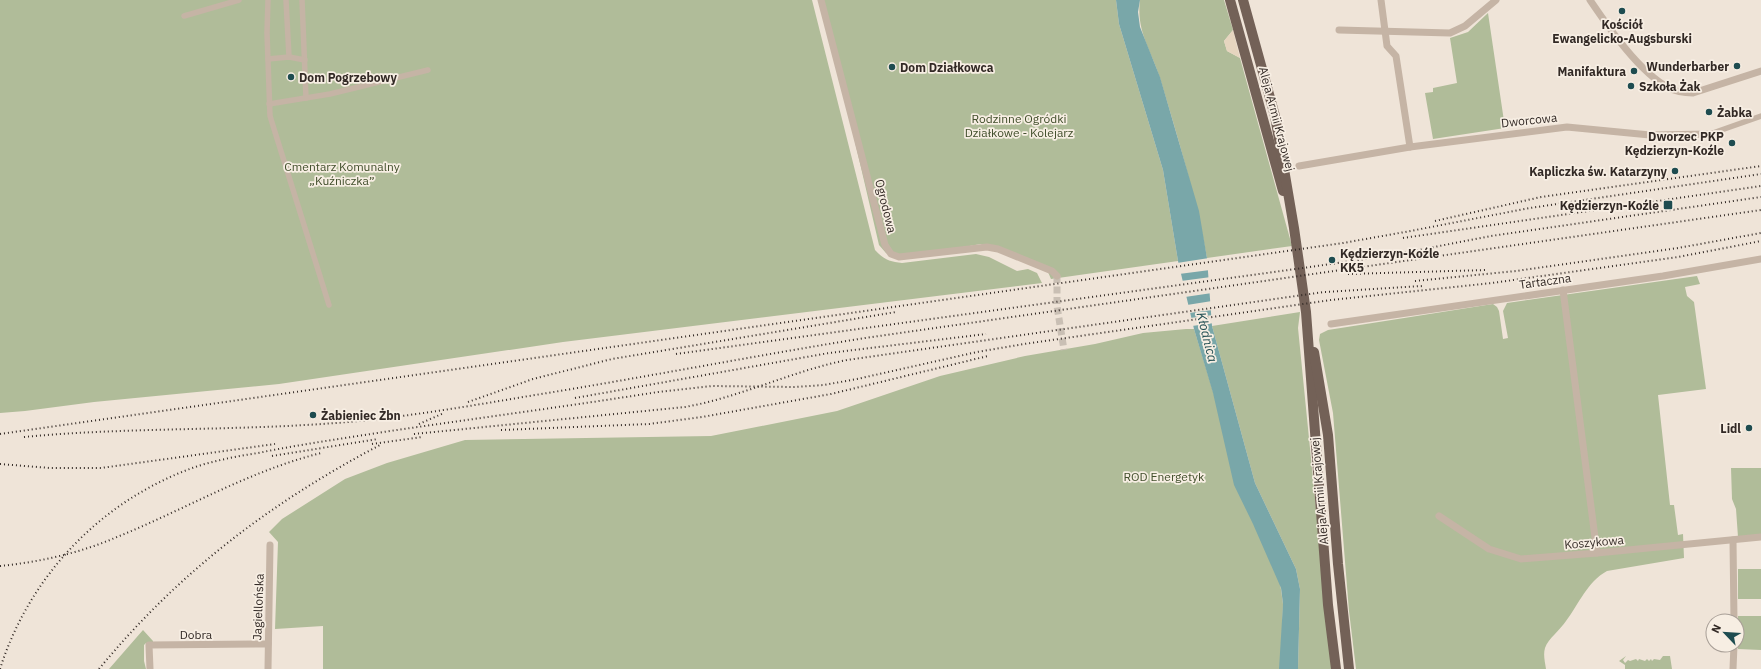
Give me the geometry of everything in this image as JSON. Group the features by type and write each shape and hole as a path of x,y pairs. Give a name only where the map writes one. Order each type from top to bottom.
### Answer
{"main road":[{"name":"Aleja Armii Krajowej","path":"1230,0 1297,245"},
{"name":"Aleja Armii Krajowej","path":"1243,0 1275,116 1297,245 1306,312 1327,428 1338,564 1349,669"},
{"name":"Aleja Armii Krajowej","path":"1306,312 1328,605 1336,669"}],"street":[{"path":"184,16 239,0"},
{"path":"268,0 269,104 271,123 329,305"},
{"path":"286,0 288,57"},
{"path":"302,0 306,98"},
{"name":"Ogrodowa","path":"821,0 885,245 891,254 899,257 987,247 998,249 1055,273"},
{"path":"1381,0 1387,46 1396,56 1410,147"},
{"path":"1339,30 1450,32 1465,26 1496,0"},
{"path":"1590,0 1610,28 1639,63 1661,83 1670,88 1683,93 1693,93 1761,71"},
{"path":"268,60 288,57 305,60"},
{"path":"269,104 330,94 428,70"},
{"name":"Dworcowa","path":"1299,166 1410,147 1567,127 1650,135 1710,134 1761,116"},
{"name":"Tartaczna","path":"1331,324 1664,276 1761,259"},
{"path":"1564,290 1597,554"},
{"name":"Koszykowa","path":"1439,516 1489,549 1520,559 1597,554 1761,537"},
{"path":"1733,540 1734,613"},
{"name":"Jagiellońska","path":"268,669 270,545"},
{"name":"Dobra","path":"150,669 149,645 268,644"},
{"path":"1733,669 1734,653"}],"green space":[{"name":"Cmentarz Komunalny „Kuźniczka”","path":"0,0 812,0 875,250 887,260 902,263 976,254 989,257 1017,271 1028,269 1037,273 1042,283 563,342 279,384 94,402 0,413"},
{"name":"Rodzinne Ogródki Działkowe - Kolejarz","path":"819,0 1116,0 1119,24 1163,170 1178,261 1051,279 1048,272 981,244 929,253 893,257 886,253 879,245 849,116"},
{"path":"1140,0 1224,0 1233,30 1224,41 1227,51 1240,58 1292,246 1207,258 1198,213 1180,145 1160,78 1142,31 1139,11"},
{"path":"1488,13 1505,128 1433,139 1425,93 1433,92 1433,88 1457,83 1450,38 1468,32"},
{"path":"1697,276 1700,284 1685,287 1687,296 1694,302 1706,389 1658,395 1670,505 1674,505 1678,535 1683,534 1684,558 1607,571 1600,576 1589,587 1564,624 1545,648 1544,658 1546,669 1356,669 1349,611 1333,413 1319,340 1320,334 1328,330 1493,304 1499,311 1503,339 1508,338 1503,311 1507,303"},
{"path":"1300,312 1298,328 1332,669 1298,669 1300,589 1296,569 1255,483 1212,326"},
{"name":"ROD Energetyk","path":"1194,329 1225,431 1279,575 1283,604 1281,669 323,669 323,626 275,629 278,542 269,532 282,519 345,479 387,463 465,440 711,436 837,411 940,376 1025,356 1095,344 1143,333"},
{"path":"1731,468 1761,468 1761,534 1738,537 1736,509 1732,499"},
{"path":"1738,569 1761,569 1761,599 1738,599"},
{"path":"1745,616 1761,616 1761,650 1745,649"},
{"path":"143,630 153,641 153,643 146,643 144,645 144,661 146,669 109,669"},
{"path":"1626,656 1623,660 1625,663 1628,660 1630,661 1636,659 1638,661 1639,659 1645,661 1647,659 1649,661 1651,659 1652,661 1654,659 1660,660 1663,656 1670,656 1672,669 1625,669 1625,665 1619,661"}],"shaded area":[{"path":"1233,30 1240,58 1227,51 1224,41"}],"water":[{"name":"Kłodnica","path":"1116,0 1140,0 1138,12 1140,27 1160,77 1199,211 1207,258 1212,326 1255,483 1296,569 1300,589 1298,669 1279,669 1283,604 1281,588 1234,485 1213,393 1194,329 1178,261 1163,170 1119,24"}],"pier":[{"path":"1209,258 1210,270 1179,274 1177,263"},
{"path":"1211,277 1212,293 1185,297 1181,281"},
{"path":"1212,301 1213,310 1189,313 1187,305"},
{"path":"1213,315 1214,323 1192,326 1190,318"}],"tunnel":[{"path":"1057,276 1057,306 1064,350"}],"railway":[{"path":"1435,221 1541,197 1761,166"},
{"path":"0,434 1343,243 1530,208 1761,174"},
{"path":"1403,238 1761,186"},
{"path":"676,354 1393,255 1491,236 1761,197"},
{"path":"24,437 110,431 326,424 389,418 571,389 865,338 1761,210"},
{"path":"1415,281 1516,271 1678,248 1761,233"},
{"path":"0,669 13,634 30,602 51,571 75,544 102,519 132,498 164,480 198,466 213,462 243,455 324,441 658,392 712,386 794,387 824,385 977,352 1024,344 1331,300 1492,283 1678,257 1761,241"},
{"path":"1348,274 1486,270"},
{"path":"414,434 685,407 706,403 806,371 847,360 1324,292 1423,286"},
{"path":"468,402 533,379 612,359 896,312"},
{"path":"575,398 829,353 986,334"},
{"path":"501,430 649,424 702,417 831,394 988,356"},
{"path":"419,424 444,413"},
{"path":"372,444 422,437"},
{"path":"272,456 378,439"},
{"path":"0,464 50,468 101,468 275,444"},
{"path":"99,669 161,601 228,542 301,491 380,445"},
{"path":"0,566 45,559 89,548 143,526 243,480 268,470 321,453"}],"place":[{"name":"Kościół Ewangelicko-Augsburski","path":"1622,11"},
{"name":"Wunderbarber","path":"1737,66"},
{"name":"Dom Działkowca","path":"892,67"},
{"name":"Manifaktura","path":"1634,71"},
{"name":"Dom Pogrzebowy","path":"291,77"},
{"name":"Szkoła Żak","path":"1631,86"},
{"name":"Żabka","path":"1709,112"},
{"name":"Dworzec PKP Kędzierzyn-Koźle","path":"1732,143"},
{"name":"Kapliczka św. Katarzyny","path":"1675,171"},
{"name":"Kędzierzyn-Koźle","path":"1668,205"},
{"name":"Kędzierzyn-Koźle KK5","path":"1332,260"},
{"name":"Żabieniec Żbn","path":"313,415"},
{"name":"Lidl","path":"1749,428"}]}
